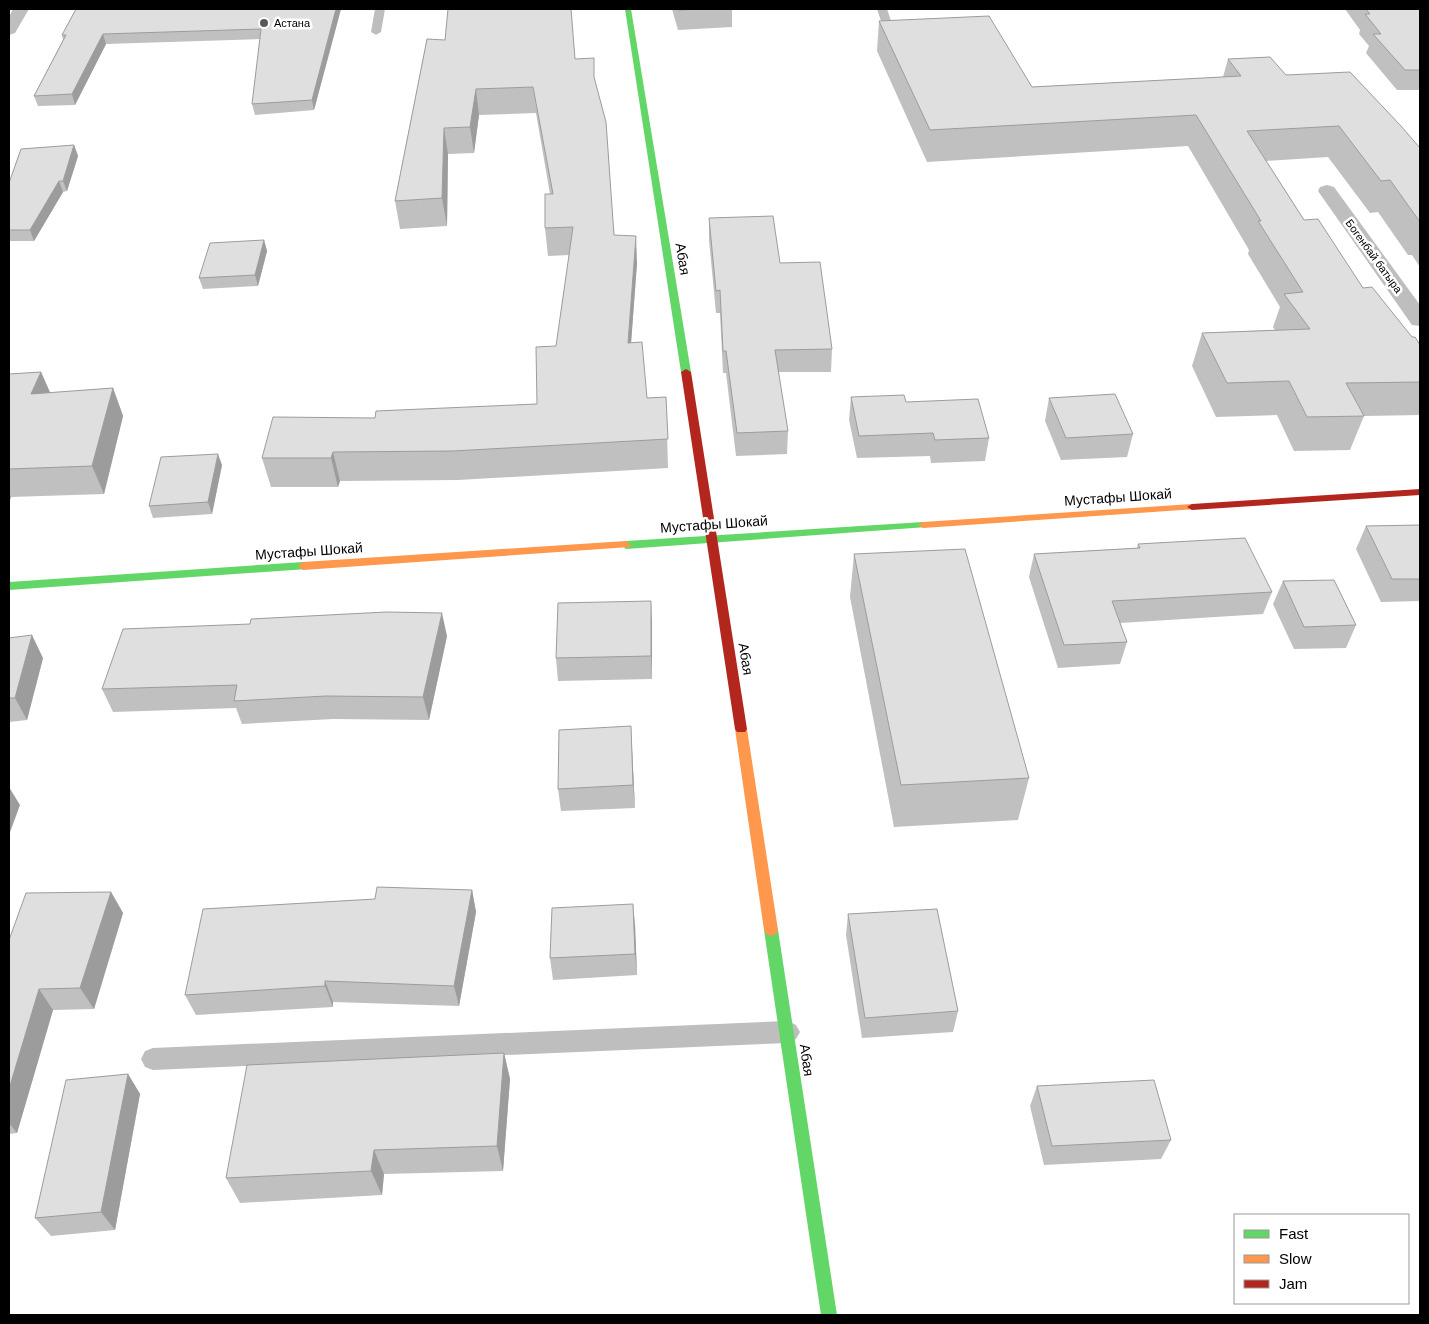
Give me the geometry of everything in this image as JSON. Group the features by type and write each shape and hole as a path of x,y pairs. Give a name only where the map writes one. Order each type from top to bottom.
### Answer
{"street":[{"path":"9,30 21,9"},
{"name":"Абая","path":"628,9 788,1032 829,1315"},
{"name":"Богенбай батыра","path":"1327,191 1420,320"},
{"name":"Мустафы Шокай","path":"9,586 1420,492"}],"lane":[{"path":"376,32 380,9"},
{"path":"882,9 890,33"},
{"path":"153,1060 788,1032"}],"building":[{"path":"76,9 336,9 312,100 252,104 261,29 103,34 72,94 34,96 66,35 62,35"},
{"path":"448,9 571,9 575,59 594,58 594,77 606,122 614,235 636,236 628,343 642,342 647,398 666,397 668,439 453,451 333,452 331,458 262,458 273,417 375,418 376,411 537,404 536,347 556,346 573,227 545,228 545,194 553,194 533,87 476,89 470,127 444,128 442,198 395,201 427,39 445,40"},
{"path":"1366,9 1420,9 1420,70 1405,70 1373,34 1381,34 1365,14 1370,14"},
{"path":"989,16 1032,87 1241,76 1228,59 1270,57 1286,75 1350,72 1420,148 1420,222 1390,180 1381,181 1339,126 1247,131 1304,220 1318,219 1363,288 1372,287 1412,337 1415,337 1420,345 1420,382 1346,383 1364,416 1307,417 1289,381 1227,383 1202,333 1310,329 1284,294 1303,292 1258,221 1261,221 1196,115 930,130 879,21"},
{"path":"74,145 63,181 59,181 30,230 9,230 9,183 21,149"},
{"path":"773,216 780,263 820,262 832,349 775,350 788,431 737,433 726,351 723,351 720,290 716,291 709,218"},
{"path":"264,240 255,275 199,278 210,243"},
{"path":"41,372 31,394 113,388 92,466 9,469 9,374"},
{"path":"1115,394 1133,434 1066,438 1049,398"},
{"path":"904,395 906,402 978,399 989,438 935,440 933,433 859,436 851,397"},
{"path":"218,454 208,502 149,506 161,457"},
{"path":"1420,525 1420,579 1392,579 1366,526"},
{"path":"1245,538 1272,592 1112,601 1127,642 1064,645 1034,554 1140,548 1138,544"},
{"path":"965,549 1029,778 901,785 854,554"},
{"path":"1334,580 1356,625 1304,627 1283,581"},
{"path":"651,601 651,656 556,658 558,603"},
{"path":"386,612 442,613 423,697 326,696 234,701 237,685 102,689 123,629 250,624 251,619"},
{"path":"32,635 15,698 9,698 9,638"},
{"path":"631,726 633,785 558,789 559,730"},
{"path":"377,887 472,890 454,986 325,981 325,986 185,995 203,909 375,899"},
{"path":"111,892 80,988 39,989 9,1089 9,940 26,893"},
{"path":"633,904 635,954 550,958 552,908"},
{"path":"937,909 958,1011 865,1018 848,914"},
{"path":"504,1053 497,1146 374,1150 371,1171 226,1178 247,1065"},
{"path":"128,1074 101,1212 35,1218 66,1080"},
{"path":"1154,1080 1171,1140 1052,1146 1037,1086"}],"traffic: fast":[{"path":"628,9 686,372"},
{"path":"626,545 923,525"},
{"path":"9,586 303,566"},
{"path":"771,930 829,1315"}],"traffic: slow":[{"path":"923,525 1192,507"},
{"path":"303,566 626,545"},
{"path":"741,729 771,930"}],"traffic: jam":[{"path":"686,372 741,729"},
{"path":"1192,507 1420,492"}],"place":[{"name":"Астана","path":"264,23"}]}
